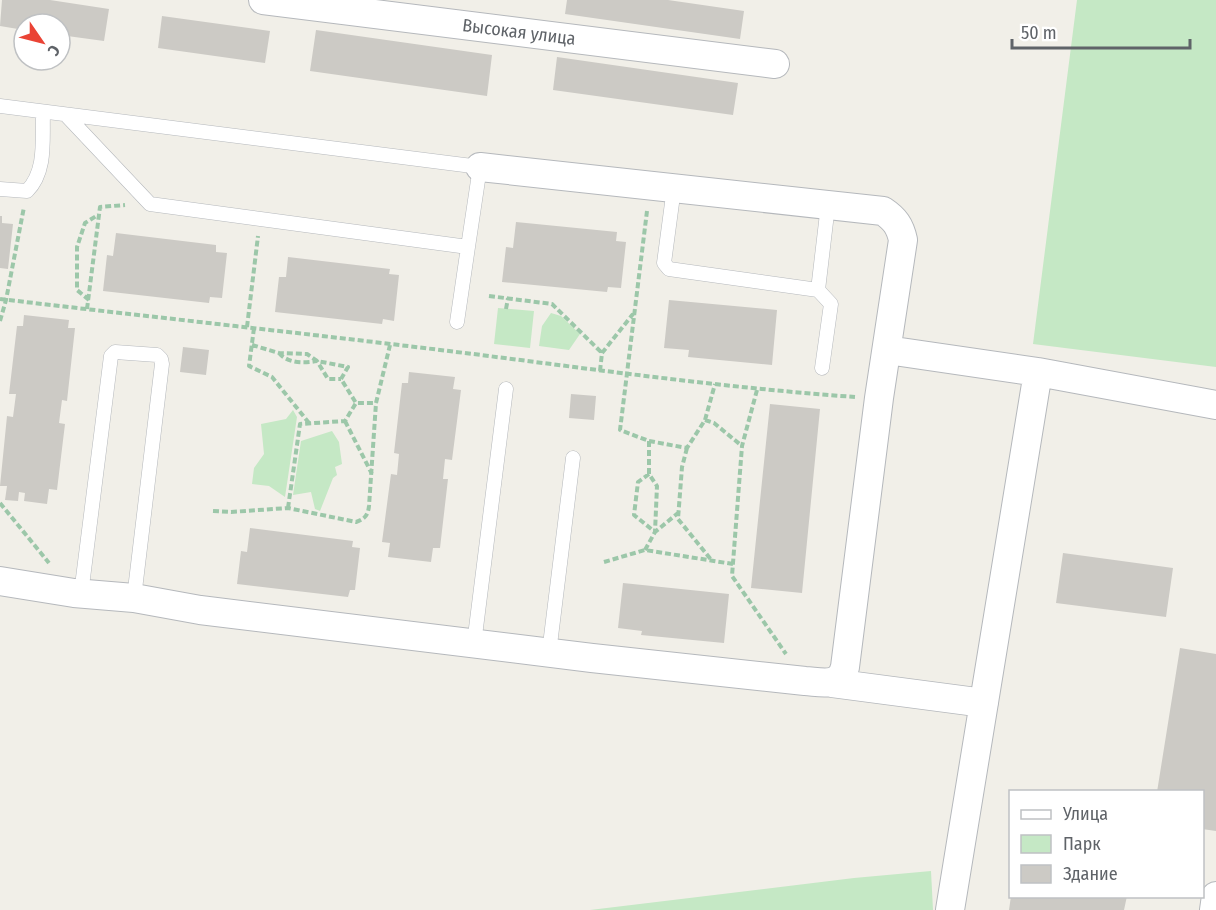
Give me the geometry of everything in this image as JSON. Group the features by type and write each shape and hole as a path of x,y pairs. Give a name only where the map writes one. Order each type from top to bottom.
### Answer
{"street":[{"name":"Высокая улица","path":"263,0 776,64"},
{"path":"480,167 883,211 893,217 901,229 903,240 879,398 845,667 839,680 819,682"},
{"path":"887,350 1038,372 1216,405"},
{"path":"950,910 1038,372"},
{"path":"0,581 78,593 134,598 200,610 474,644 819,682 984,703"},
{"path":"1214,910 1216,896"}],"lane":[{"path":"0,106 480,167 457,322"},
{"path":"0,189 27,191 34,183 40,172 43,112"},
{"path":"66,115 150,204 468,247"},
{"path":"662,187 664,263 669,269 818,290 831,304 822,368"},
{"path":"818,290 828,205"},
{"path":"78,593 111,356 115,352 157,355 162,364 134,598"},
{"path":"474,644 506,389"},
{"path":"549,653 573,458"}],"path":[{"path":"662,187 635,312 620,430 649,441 687,448"},
{"path":"0,321 27,191"},
{"path":"87,309 100,207 150,204"},
{"path":"89,300 77,290 77,247 85,223 99,214"},
{"path":"247,327 260,219"},
{"path":"489,296 552,304 602,354"},
{"path":"506,309 508,298"},
{"path":"0,299 758,390 879,398"},
{"path":"600,371 602,354 635,312"},
{"path":"254,328 249,366 272,377 310,423"},
{"path":"252,345 279,353 307,354 317,361 328,379 341,379"},
{"path":"213,511 288,508 356,522 362,520 368,514 376,403 390,345"},
{"path":"279,353 283,358 304,364 317,361 348,367 341,379"},
{"path":"341,379 356,403"},
{"path":"713,562 678,519 678,512 682,467 687,448 705,420 715,384"},
{"path":"758,390 741,446 732,576 819,682"},
{"path":"356,403 376,403"},
{"path":"345,421 356,403"},
{"path":"705,420 714,423 741,446"},
{"path":"288,508 300,424 345,421"},
{"path":"345,421 372,474"},
{"path":"649,441 649,474 657,486 655,532"},
{"path":"649,474 638,482 634,515 655,532"},
{"path":"0,503 78,593"},
{"path":"645,550 655,532 678,512"},
{"path":"604,562 645,550 733,564"}],"green space":[{"path":"1077,0 1216,0 1216,367 1033,344"},
{"path":"498,308 534,311 530,348 494,344"},
{"path":"551,313 561,316 580,334 569,350 539,346 542,326"},
{"path":"293,410 297,417 285,497 269,486 252,484 254,468 264,454 261,424 286,419"},
{"path":"332,431 339,442 342,464 335,467 337,475 333,478 320,511 315,509 311,492 293,495 301,441"},
{"path":"931,871 933,910 590,910 854,878"}],"building":[{"path":"2,0 50,0 109,9 104,41 72,37 72,12 12,12 12,28 0,26"},
{"path":"567,0 668,0 744,11 740,39 565,14"},
{"path":"162,16 270,31 265,63 158,48"},
{"path":"316,30 492,55 487,96 310,71"},
{"path":"557,57 738,83 733,115 553,90"},
{"path":"0,216 2,216 2,223 13,224 8,269 0,268"},
{"path":"516,222 617,232 616,241 626,242 621,288 608,287 607,292 502,282 506,247 513,248"},
{"path":"116,233 216,245 216,252 227,253 222,298 210,297 209,303 103,291 107,255 113,256"},
{"path":"288,257 390,269 389,274 399,275 394,321 383,319 382,324 275,312 279,277 286,277"},
{"path":"669,300 777,310 772,365 688,357 689,350 664,348"},
{"path":"24,315 69,320 68,328 75,328 67,401 62,400 59,423 65,424 57,490 49,489 47,504 24,501 25,493 19,492 18,501 5,500 7,486 0,486 7,416 13,417 16,394 9,394 17,326 23,326"},
{"path":"183,347 209,350 206,375 180,372"},
{"path":"409,372 455,377 453,389 461,390 452,460 445,459 443,479 448,479 440,548 433,548 431,562 388,557 390,543 382,542 391,474 397,475 399,454 394,453 402,383 408,383"},
{"path":"571,394 596,396 594,420 569,418"},
{"path":"770,404 820,409 802,593 751,588"},
{"path":"250,528 353,541 352,547 360,548 355,590 350,590 348,597 237,584 241,551 247,552"},
{"path":"1063,553 1173,568 1166,617 1056,603"},
{"path":"623,583 729,594 724,643 641,635 642,631 618,628"},
{"path":"1180,648 1216,654 1216,831 1204,829 1204,790 1157,790"},
{"path":"1011,898 1127,898 1124,910 1009,910"}]}
